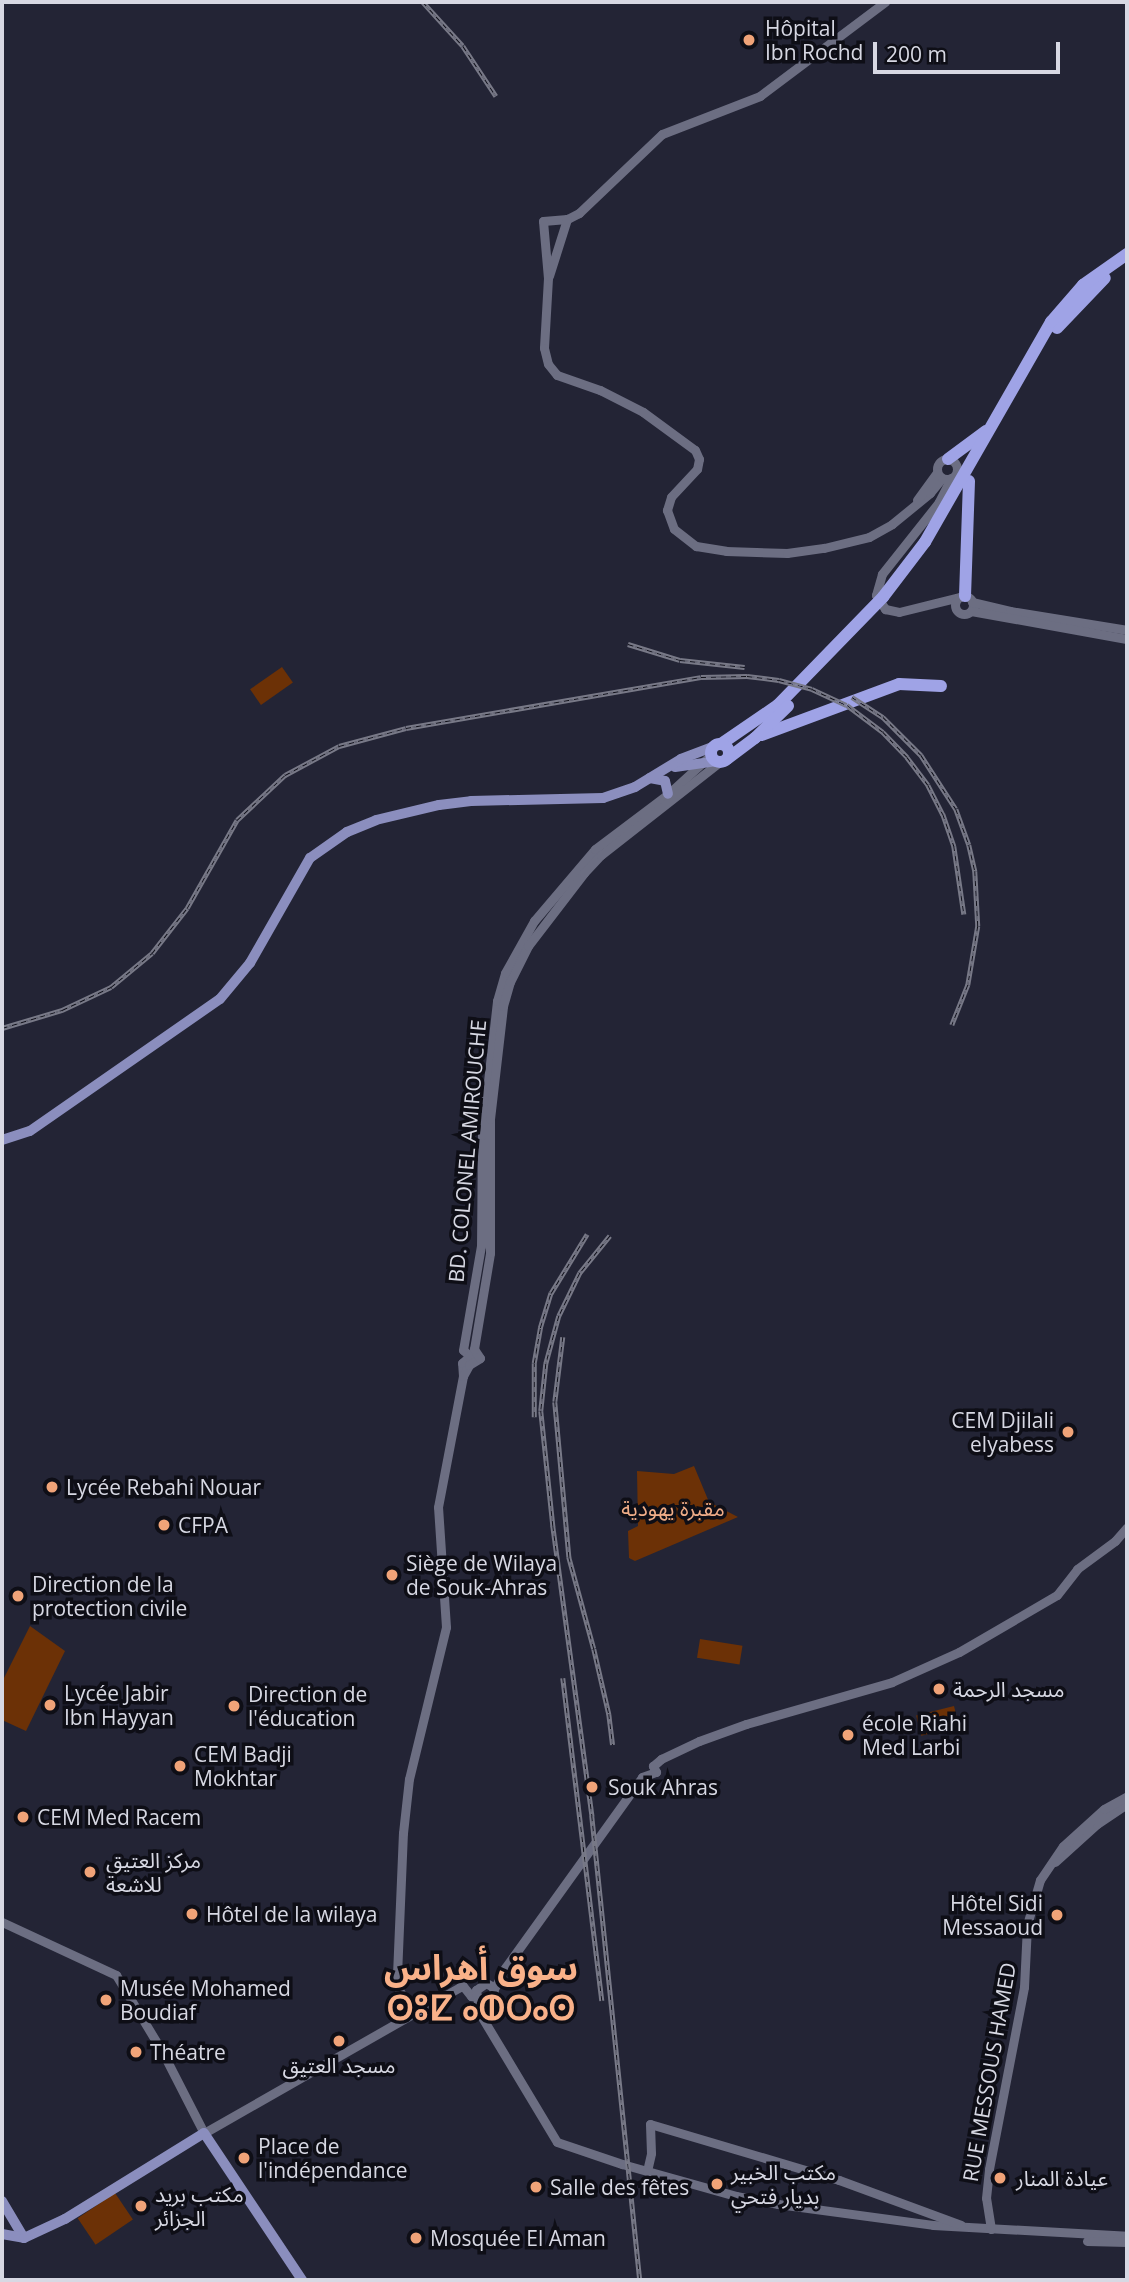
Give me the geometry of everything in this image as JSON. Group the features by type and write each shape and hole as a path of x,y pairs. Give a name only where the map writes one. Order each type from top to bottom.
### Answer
{"highway":[{"path":"928,543 947,479 990,429 1051,322 1083,285 1127,254"},
{"path":"755,738 868,614 928,543 969,481 1058,327 1093,288 1127,261"},
{"path":"948,459 990,429"},
{"path":"967,602 969,481"},
{"path":"716,755 861,697 907,683 941,686"},
{"path":"716,755 781,707"}],"main road":[{"path":"2,1140 30,1131 220,999 250,963 310,858 339,836 376,820 439,805 471,801 594,799 624,791 666,768 716,755"},
{"path":"666,768 716,755"},
{"path":"650,778 665,781 668,794"},
{"path":"2,2234 24,2238 65,2219 204,2133 302,2280"},
{"path":"2,2202 24,2238"}],"street":[{"path":"885,2 760,96 662,134 579,214 567,219 543,221 548,278 544,348 553,372 600,390 643,412 677,435 698,455 697,468 667,505 670,523 687,542 717,551 768,553 811,551 878,534 947,479 957,468 948,459 939,463 947,479 936,506 882,574 876,591 881,605 892,611 967,602 1127,630"},
{"path":"548,278 567,219"},
{"path":"916,504 930,503 936,506"},
{"path":"930,606 956,609 964,614 967,602"},
{"path":"956,609 967,602 1127,639"},
{"name":"BD. COLONEL AMIROUCHE","path":"463,1376 462,1363 470,1356 463,1350 481,1246 482,1135 497,1000 505,973 520,942 595,849 716,755"},
{"name":"BD. COLONEL AMIROUCHE","path":"463,1376 469,1365 480,1358 474,1349 491,1244 490,1119 503,1006 512,975 544,925 601,855 716,755"},
{"path":"411,2014 399,1989 403,1833 410,1779 446,1627 438,1507 463,1376"},
{"path":"482,2017 490,2000 490,1986 642,1777 656,1772 653,1766 661,1759 699,1741 881,1686 976,1644 1057,1595 1077,1569 1115,1541 1127,1527"},
{"path":"1052,1865 1059,1851 1082,1828 1104,1809 1127,1796"},
{"path":"1052,1865 1097,1824 1127,1804"},
{"name":"RUE MESSOUS HAMED","path":"997,2230 986,2204 987,2183 1024,1987 1027,1925 1040,1880 1052,1865"},
{"path":"2,1922 116,1975 163,2053 204,2133 463,1986 471,1996 490,2000"},
{"path":"490,1986 477,1988 482,2017 557,2142 746,2199 1067,2239 1127,2242"},
{"path":"647,2171 650,2124 839,2180 965,2227"},
{"path":"997,2230 1127,2236"}],"green space":[{"path":"282,667 293,683 261,705 250,689"},
{"name":"مقبرة يهودية","path":"694,1466 709,1502 738,1517 635,1561 629,1558 628,1531 638,1526 637,1471 674,1474"},
{"path":"30,1626 65,1651 26,1731 2,1720 2,1682"},
{"path":"700,1639 742,1646 739,1664 697,1658"},
{"path":"954,1706 959,1726 921,1736 916,1715"},
{"path":"115,2193 133,2220 96,2245 78,2218"}],"railway":[{"path":"423,2 463,46 496,96"},
{"path":"628,644 680,660 745,667"},
{"path":"2,1028 62,1010 111,987 152,953 187,908 237,820 285,775 339,746 406,728 701,677 747,676 779,680 812,689 847,705 883,732 907,757 928,785 943,814 954,846 964,914"},
{"path":"852,697 883,717 921,755 956,809 969,845 975,871 978,926 968,985 952,1025"},
{"path":"534,1417 534,1363 540,1328 551,1293 587,1234"},
{"path":"610,1236 580,1273 559,1316 546,1364 541,1411 553,1526 592,1816 640,2280"},
{"path":"563,1337 555,1402 569,1557 594,1649 613,1745"},
{"path":"563,1678 602,2001"}],"place":[{"name":"Hôpital Ibn Rochd","path":"749,40"},
{"name":"CEM Djilali elyabess","path":"1068,1432"},
{"name":"Lycée Rebahi Nouar","path":"52,1487"},
{"name":"CFPA","path":"164,1525"},
{"name":"Siège de Wilaya de Souk-Ahras","path":"392,1575"},
{"name":"Direction de la protection civile","path":"18,1596"},
{"name":"مسجد الرحمة","path":"939,1689"},
{"name":"Lycée Jabir Ibn Hayyan","path":"50,1705"},
{"name":"Direction de l'éducation","path":"234,1706"},
{"name":"école Riahi Med Larbi","path":"848,1735"},
{"name":"CEM Badji Mokhtar","path":"180,1766"},
{"name":"Souk Ahras","path":"592,1787"},
{"name":"CEM Med Racem","path":"23,1817"},
{"name":"مركز العتيق للاشعة","path":"90,1872"},
{"name":"Hôtel de la wilaya","path":"192,1914"},
{"name":"Hôtel Sidi Messaoud","path":"1057,1915"},
{"name":"Musée Mohamed Boudiaf","path":"106,2000"},
{"name":"مسجد العتيق","path":"339,2041"},
{"name":"Théatre","path":"136,2052"},
{"name":"Place de l'indépendance","path":"244,2158"},
{"name":"عيادة المنار","path":"1000,2178"},
{"name":"مكتب الخبير بديار فتحي","path":"717,2184"},
{"name":"Salle des fêtes","path":"536,2187"},
{"name":"مكتب بريد الجزائر","path":"141,2206"},
{"name":"Mosquée El Aman","path":"416,2238"}],"district":[{"name":"سوق أهراس ⵙⵓⵇ ⴰⵀⵔⴰⵙ","path":"481,1987"}]}
